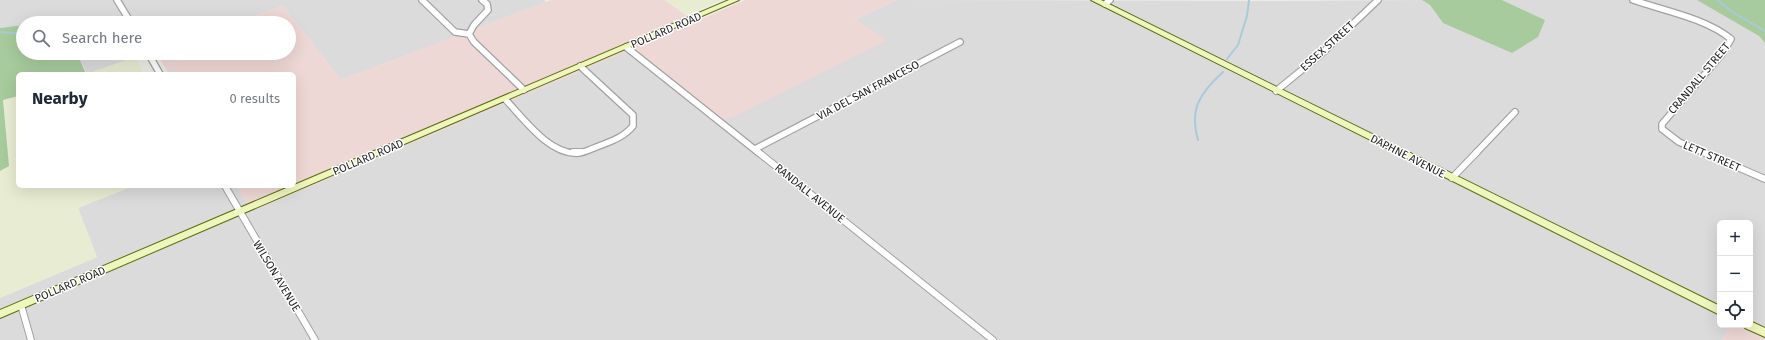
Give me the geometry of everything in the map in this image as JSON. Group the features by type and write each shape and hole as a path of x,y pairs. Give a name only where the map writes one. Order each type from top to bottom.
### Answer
{"street":[{"path":"117,0 127,16"},
{"path":"422,0 455,32 469,34 474,42 524,90"},
{"path":"469,34 474,24 488,10 487,4 482,0"},
{"name":"POLLARD ROAD","path":"0,314 735,0"},
{"name":"DAPHNE AVENUE","path":"1095,0 1107,2 1276,91 1717,310"},
{"name":"ESSEX STREET","path":"1276,91 1319,56 1378,0"},
{"name":"CRANDALL STREET","path":"1633,0 1722,31 1731,39 1722,54 1662,124 1662,129"},
{"name":"VIA DEL SAN FRANCESO","path":"756,150 775,142 777,139 960,42"},
{"name":"RANDALL AVENUE","path":"626,47 993,340"},
{"path":"152,60 159,72"},
{"path":"505,99 551,146 562,152 579,153 626,133 633,126 633,115 580,66"},
{"path":"1452,178 1515,112"},
{"name":"LETT STREET","path":"1662,129 1679,142 1765,179"},
{"name":"WILSON AVENUE","path":"226,188 315,340"},
{"path":"21,305 31,340"},
{"path":"1753,327 1765,333"}],"shaded area":[{"path":"0,0 544,0 546,2 341,80 296,23 296,16 291,16 283,6 254,16 16,16 16,26 0,28"},
{"path":"551,0 665,0 695,22 745,0 896,0 855,20 887,40 731,118 712,121 626,52 252,211 237,188 296,188 296,72 168,72 160,60 296,60 296,23 341,80"},
{"path":"896,0 1422,0 1430,5 1443,23 1545,20 1502,0 1701,1 1759,36 1765,43 1765,328 1753,322 1753,220 1717,220 1717,328 1728,328 1722,340 0,340 0,298 97,257 78,208 128,188 237,188 252,211 627,51 712,121 886,40 855,20"},
{"path":"283,6 291,16 254,16"},
{"path":"80,60 127,60 93,72 86,72"},
{"path":"1753,322 1765,328 1765,340 1722,340 1728,328 1753,328"}],"green space":[{"path":"665,0 722,0 686,15"},
{"path":"1422,0 1502,0 1545,20 1538,37 1512,53 1443,23 1430,5"},
{"path":"1697,0 1765,0 1765,43 1759,36"},
{"path":"16,26 16,60 80,60 85,72 16,72 16,97 3,100 9,166 0,171 0,28"},
{"path":"127,60 137,60 143,72 93,72"},
{"path":"16,97 16,188 128,188 78,208 97,257 0,298 0,171 9,166 3,100"}],"waterway":[{"path":"1227,59 1238,45 1247,16 1249,0"},
{"path":"1717,0 1734,13 1765,31"},
{"path":"0,32 16,33"},
{"path":"1198,140 1195,119 1198,102 1208,87 1223,72"}]}
